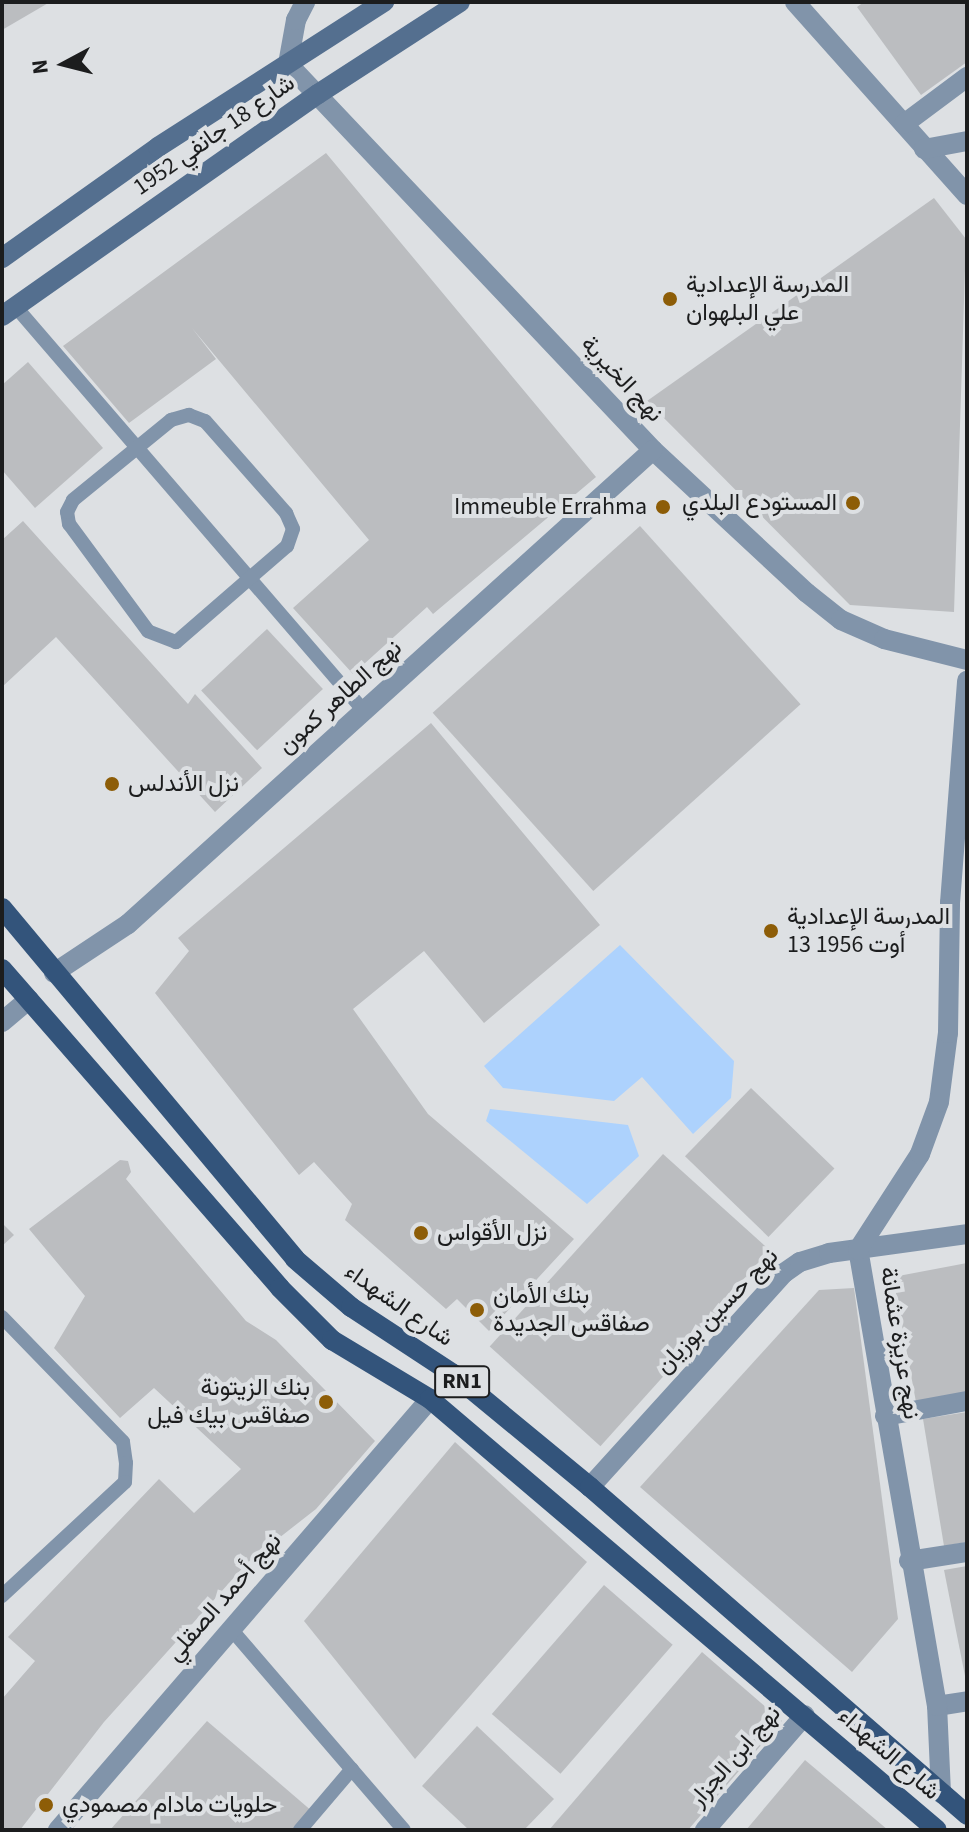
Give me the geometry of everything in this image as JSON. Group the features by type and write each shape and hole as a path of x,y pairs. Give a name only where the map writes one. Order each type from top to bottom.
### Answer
{"main road":[{"name":"شارع 18 جانفي 1952","path":"2,258 384,2"},
{"name":"شارع 18 جانفي 1952","path":"8,311 318,94 460,2"},
{"name":"شارع الشهداء","path":"2,908 295,1259 351,1307 453,1374 590,1487 967,1815"},
{"name":"شارع الشهداء","path":"2,969 280,1288 332,1340 430,1399 937,1830"}],"street":[{"path":"288,64 296,20 305,2"},
{"path":"800,4 967,195"},
{"name":"نهج الخيرية","path":"288,64 653,450 841,620 884,639 967,660"},
{"path":"904,124 967,77"},
{"path":"924,149 967,141"},
{"name":"نهج الطاهر كمون","path":"54,973 128,924 653,450"},
{"name":"نهج عزيزة عثمانة","path":"941,1793 937,1706 909,1561 858,1250 908,1175 939,1102 958,904 967,681"},
{"path":"2,1022 29,999"},
{"name":"نهج حسين بوزيان","path":"590,1487 784,1273 813,1256 967,1234"},
{"name":"نهج أحمد الصقلي","path":"58,1830 430,1399"},
{"path":"885,1416 967,1401"},
{"path":"909,1561 967,1552"},
{"path":"937,1706 967,1701"},
{"name":"نهج ابن الجزار","path":"705,1830 805,1715"}],"lane":[{"path":"8,311 136,448 364,711"},
{"path":"189,415 205,421 286,513 293,529 287,546 176,642 148,631 69,524 67,512 73,500 136,448 171,420 189,415"},
{"path":"2,1317 123,1442 126,1463 125,1482 2,1596"},
{"path":"231,1629 404,1830"},
{"path":"300,1830 352,1769"}],"shaded area":[{"path":"620,945 734,1061 731,1098 693,1134 642,1077 614,1101 503,1088 484,1066"},
{"path":"490,1109 628,1125 639,1156 587,1204 486,1121"}],"building":[{"path":"2,2 50,2 2,30"},
{"path":"864,2 967,2 967,62 921,95 857,7"},
{"path":"326,153 596,477 433,614 427,607 353,674 293,608 369,540 192,328 216,359 129,423 63,346"},
{"name":"المستودع البلدي","path":"934,198 966,239 954,612 850,605 647,401"},
{"path":"28,362 103,448 35,508 2,470 2,385"},
{"path":"23,521 188,704 195,694 262,768 215,812 56,637 2,687 2,540"},
{"path":"640,526 801,704 593,891 433,713"},
{"path":"267,629 323,689 257,750 201,690"},
{"path":"431,723 600,925 484,1023 424,951 353,1009 428,1114 574,1239 489,1331 457,1299 446,1309 345,1220 352,1204 314,1162 299,1175 155,993 189,951 178,938"},
{"path":"751,1088 834,1169 768,1237 685,1156"},
{"path":"663,1154 774,1254 600,1446 490,1346"},
{"path":"120,1160 128,1161 131,1172 126,1179 246,1321 276,1340 375,1441 316,1509 247,1563 104,1722 20,1830 2,1830 2,1699 35,1661 8,1637 159,1479 194,1513 241,1469 154,1388 120,1418 54,1348 85,1296 29,1229"},
{"path":"2,1223 14,1235 2,1246"},
{"path":"967,1263 967,1392 916,1402 893,1277"},
{"path":"854,1288 898,1619 852,1672 640,1487 819,1290"},
{"path":"967,1412 967,1542 944,1546 923,1419"},
{"path":"455,1442 587,1562 415,1759 304,1621"},
{"path":"967,1566 967,1681 966,1681 944,1570"},
{"path":"604,1585 673,1645 560,1774 492,1714"},
{"path":"702,1652 782,1721 688,1830 549,1830"},
{"path":"207,1721 313,1812 297,1830 110,1830"},
{"path":"477,1726 554,1799 524,1830 469,1830 422,1786"},
{"path":"805,1760 888,1830 746,1830"}],"place":[{"name":"المدرسة الإعدادية علي البلهوان","path":"670,299"},
{"name":"المستودع البلدي","path":"853,503"},
{"name":"Immeuble Errahma","path":"663,507"},
{"name":"نزل الأندلس","path":"112,784"},
{"name":"المدرسة الإعدادية 13 أوت 1956","path":"771,931"},
{"name":"نزل الأقواس","path":"421,1233"},
{"name":"بنك الأمان صفاقس الجديدة","path":"477,1310"},
{"name":"بنك الزيتونة صفاقس بيك فيل","path":"326,1402"},
{"name":"حلويات مادام مصمودي","path":"46,1805"}]}
